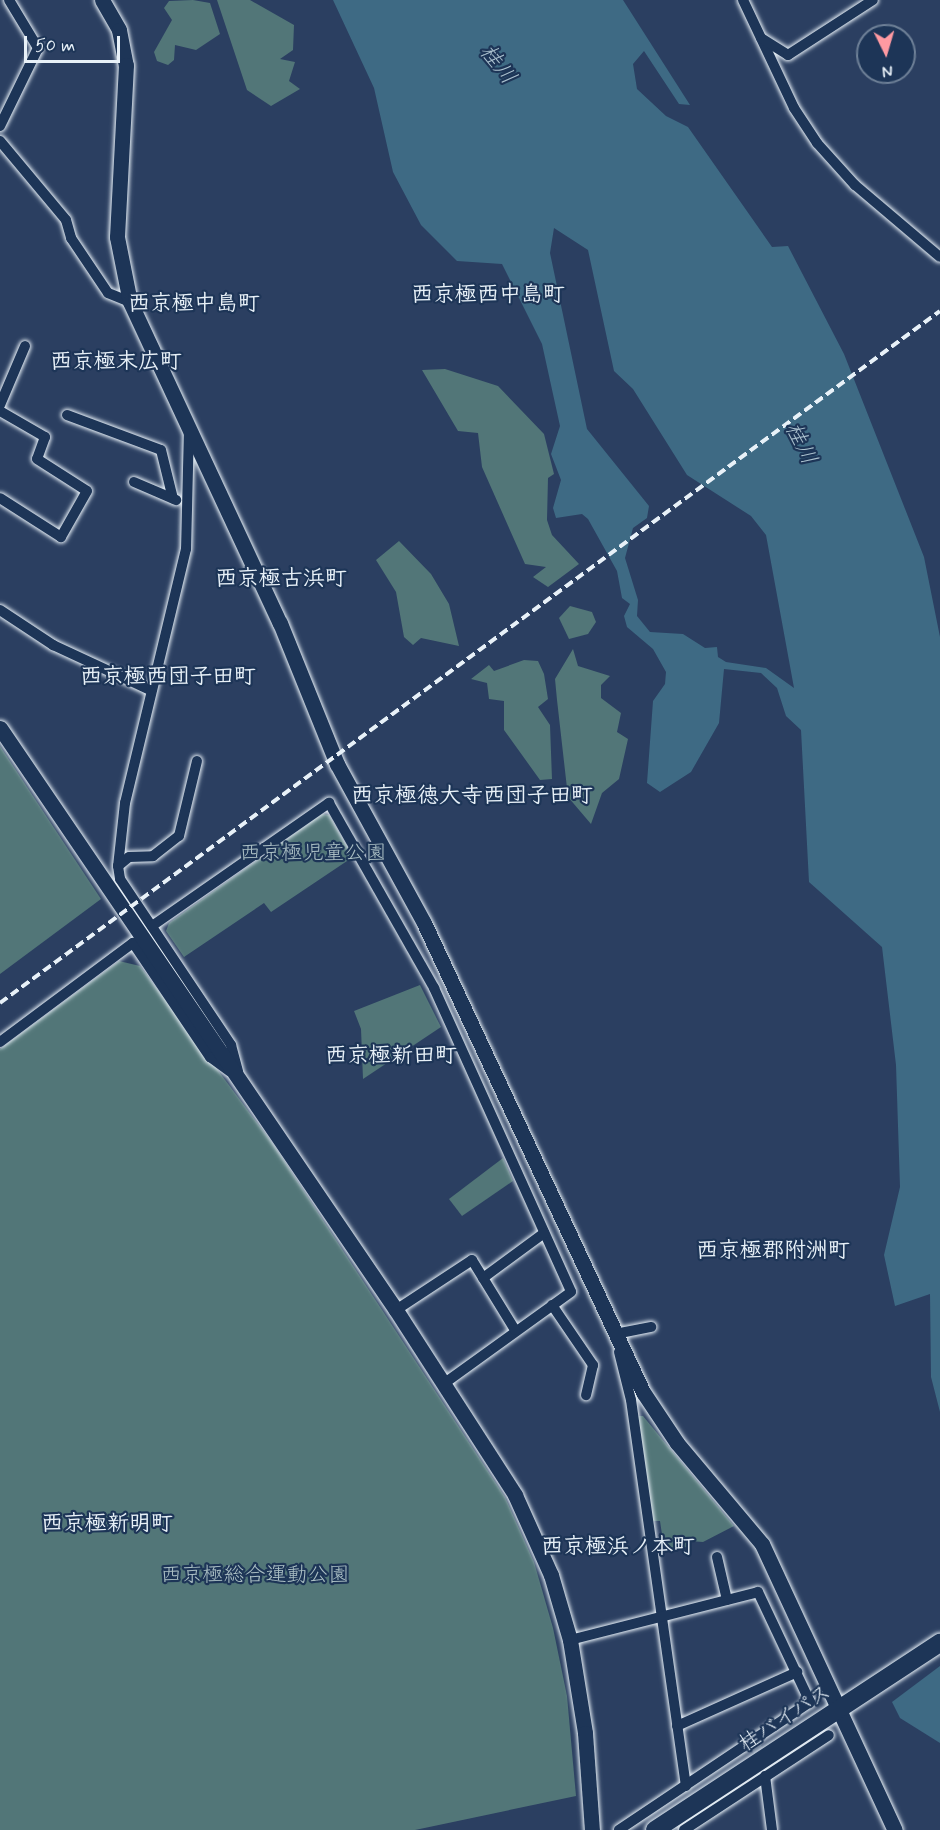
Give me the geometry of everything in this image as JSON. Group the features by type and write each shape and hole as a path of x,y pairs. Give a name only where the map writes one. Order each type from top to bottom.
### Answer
{"highway":[{"name":"桂バイパス","path":"655,1830 940,1643"}],"street":[{"path":"0,126 38,48 9,0"},
{"path":"102,0 119,30 126,65 117,237 130,302 280,623 333,757 424,923 614,1330 661,1420 762,1544 846,1705 895,1830"},
{"path":"743,0 794,108 817,142 855,185 940,257"},
{"path":"761,38 788,55 873,0"},
{"path":"0,141 66,220 71,238 108,293 130,302"},
{"path":"0,405 25,346"},
{"path":"0,411 45,437 37,459 87,491 61,537 0,498"},
{"path":"67,415 161,450 173,499"},
{"path":"189,428 185,504 186,549 150,690 125,803 118,866 120,879 231,1045 239,1078"},
{"path":"134,482 185,504"},
{"path":"0,609 53,645 150,690"},
{"path":"0,728 396,1310 515,1495 550,1575 570,1640 585,1733 592,1830"},
{"path":"118,866 129,857 153,856 179,836 197,761"},
{"path":"152,926 329,803 434,988 571,1292 515,1330 445,1383"},
{"path":"0,1042 133,943 210,1057 239,1078"},
{"path":"483,1278 544,1233"},
{"path":"396,1310 472,1260 515,1330"},
{"path":"552,1305 593,1365 586,1395"},
{"path":"614,1330 651,1327"},
{"path":"614,1330 631,1400 660,1618 686,1786"},
{"path":"717,1557 727,1600"},
{"path":"570,1640 758,1592 797,1672 809,1705 619,1830"},
{"path":"677,1726 797,1672"},
{"path":"684,1830 695,1827 765,1776 829,1735"},
{"path":"765,1776 772,1830"}],"green space":[{"path":"193,0 210,3 220,34 196,50 175,45 174,60 168,65 157,61 154,52 172,20 164,8 169,1"},
{"path":"217,0 250,0 294,25 293,50 280,59 295,62 289,81 300,89 271,106 247,90"},
{"path":"445,369 498,386 544,434 554,474 548,478 547,520 552,535 579,564 548,587 533,577 546,567 525,564 482,467 478,433 458,431 422,370"},
{"path":"399,541 431,574 449,604 459,646 421,638 413,645 404,637 396,592 376,560"},
{"path":"570,606 592,612 596,622 588,634 569,639 559,618"},
{"path":"573,649 578,666 610,676 601,685 601,698 621,713 617,732 628,739 619,779 602,793 591,824 568,797 557,700 555,679"},
{"path":"524,660 538,661 544,674 548,699 538,707 550,725 552,779 540,780 504,730 504,701 489,699 487,683 471,679 489,665 494,671"},
{"path":"0,746 101,899 0,974"},
{"name":"西京極児童公園","path":"322,814 329,815 353,857 271,912 264,903 184,957 166,931 169,923"},
{"name":"西京極総合運動公園","path":"119,961 140,966 273,1144 505,1497 534,1562 553,1628 567,1696 576,1796 415,1830 0,1830 0,1049"},
{"path":"420,985 441,1027 363,1079 361,1029 354,1011"},
{"path":"503,1158 513,1181 462,1216 449,1199"},
{"path":"637,1416 643,1416 734,1526 703,1542 689,1541 690,1547 664,1548 660,1521 652,1521"}],"water":[{"name":"桂川","path":"333,0 623,0 690,105 679,104 644,51 633,64 637,89 666,116 688,127 772,247 788,246 844,354 924,557 940,637 940,1412 931,1377 930,1294 895,1306 884,1255 900,1187 896,1065 882,947 809,882 801,730 786,716 777,688 761,673 724,669 719,723 691,772 660,792 647,783 653,701 665,684 666,672 653,649 627,627 624,616 630,604 622,598 617,571 588,519 582,514 556,518 553,508 561,480 551,454 560,426 542,344 502,264 457,261 421,225 393,172 374,88","holes":["554,228 588,250 614,371 633,389 687,475 751,516 766,535 794,688 766,668 726,662 718,657 717,647 705,648 683,634 650,632 637,616 638,600 625,558 633,528 647,518 649,506 587,429 550,253"]},
{"path":"940,1666 940,1743 900,1718 892,1702"}],"tunnel":[{"path":"753,1742 772,1772"}],"railway":[{"path":"0,1003 940,311"}],"district":[{"name":"西京極西中島町","path":"488,296"},
{"name":"西京極中島町","path":"194,305"},
{"name":"西京極末広町","path":"116,363"},
{"name":"西京極古浜町","path":"281,580"},
{"name":"西京極西団子田町","path":"168,678"},
{"name":"西京極徳大寺西団子田町","path":"472,797"},
{"name":"西京極新田町","path":"391,1057"},
{"name":"西京極郡附洲町","path":"773,1252"},
{"name":"西京極新明町","path":"107,1525"},
{"name":"西京極浜ノ本町","path":"618,1548"}]}
